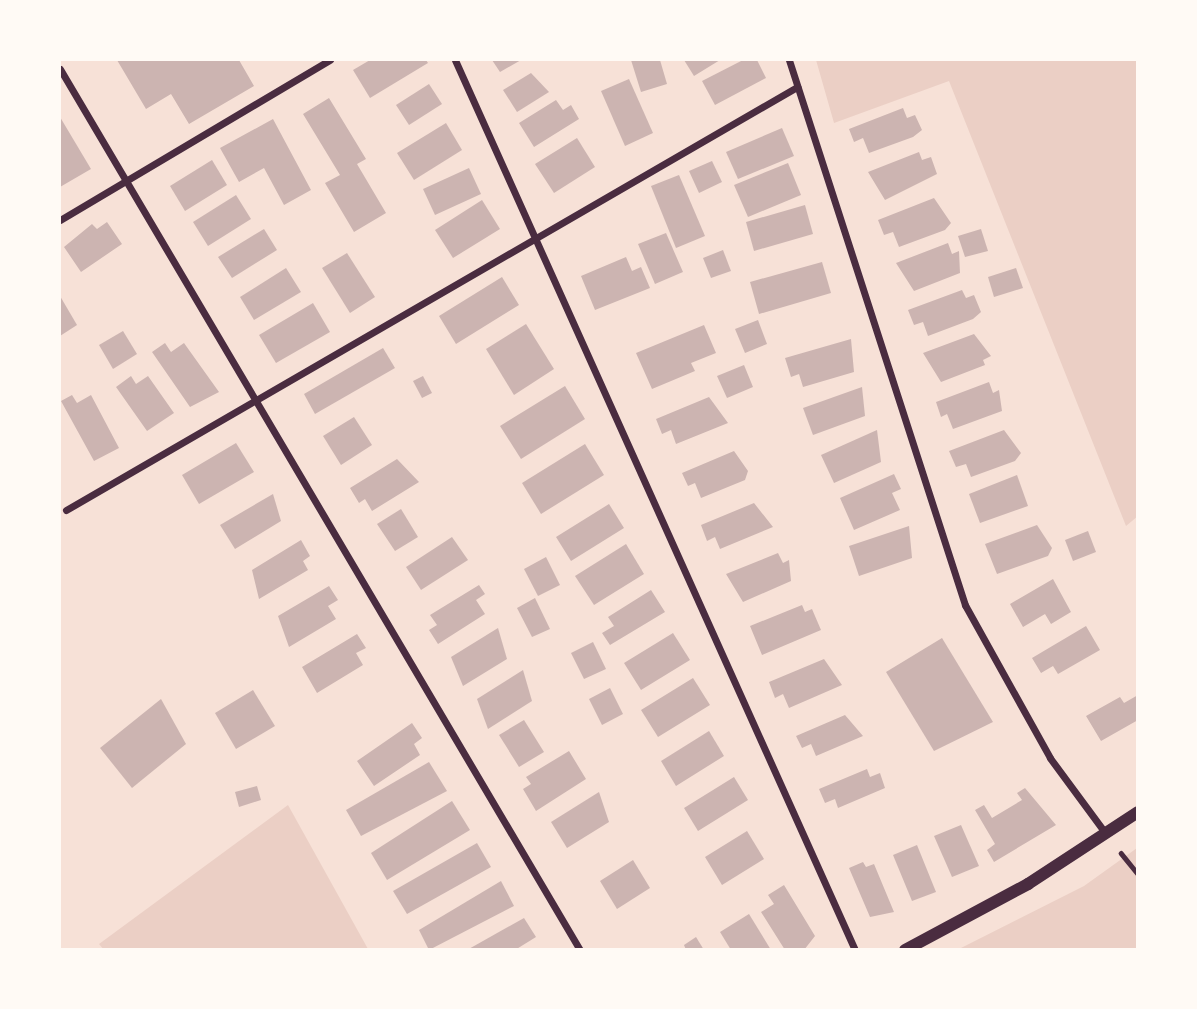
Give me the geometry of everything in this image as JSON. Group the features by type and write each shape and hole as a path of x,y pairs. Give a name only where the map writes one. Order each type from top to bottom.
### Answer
{"street":[{"path":"60,220 330,60"},
{"path":"455,60 855,950"},
{"path":"789,60 965,605 1050,758 1106,834"},
{"path":"60,69 127,178 580,950"},
{"path":"66,510 797,87"},
{"path":"905,950 1106,834 1138,812"}],"path":[{"path":"1121,853 1138,874"}],"shaded area":[{"path":"816,60 1137,60 1138,516 1126,526 949,81 834,123"},
{"path":"288,805 368,949 104,950 99,944"},
{"path":"1137,848 1137,949 957,950 1084,886"}],"building":[{"path":"117,60 239,60 254,86 189,124 171,94 146,109"},
{"path":"370,60 426,60 428,63 370,98 353,70"},
{"path":"492,60 521,60 500,72"},
{"path":"631,60 660,60 667,84 641,92"},
{"path":"684,60 720,60 694,76"},
{"path":"743,60 757,60 766,78 715,105 702,81"},
{"path":"531,73 549,92 517,112 503,90"},
{"path":"629,79 653,133 625,146 601,91"},
{"path":"429,84 442,104 409,125 396,105"},
{"path":"329,98 366,159 357,164 386,213 354,232 325,183 340,175 303,114"},
{"path":"556,100 563,110 571,105 579,119 534,147 519,123"},
{"path":"903,108 907,118 915,115 922,130 913,137 869,153 863,138 854,142 849,129"},
{"path":"60,117 91,169 60,187"},
{"path":"273,119 311,190 284,205 264,168 239,182 220,148"},
{"path":"446,123 462,150 414,180 397,153"},
{"path":"782,128 794,156 738,179 726,152"},
{"path":"577,138 595,167 554,193 535,164"},
{"path":"919,152 922,160 931,157 937,174 885,200 868,172"},
{"path":"212,160 227,185 185,211 170,186"},
{"path":"712,161 722,182 699,193 689,171"},
{"path":"788,163 801,195 748,217 734,185"},
{"path":"469,168 481,194 435,215 423,189"},
{"path":"679,175 705,236 676,248 651,186"},
{"path":"236,195 251,219 208,246 193,222"},
{"path":"934,198 951,223 945,230 899,247 893,232 884,235 878,220"},
{"path":"482,200 500,229 453,258 435,230"},
{"path":"805,205 813,234 754,251 746,222"},
{"path":"107,222 122,244 81,272 64,247 92,224 97,229"},
{"path":"264,229 277,250 232,278 218,257"},
{"path":"981,229 988,251 965,257 958,236"},
{"path":"666,233 683,272 655,284 638,244"},
{"path":"948,243 952,254 959,251 960,273 914,291 896,263"},
{"path":"723,250 731,271 711,278 703,258"},
{"path":"347,253 375,297 350,313 322,268"},
{"path":"626,257 632,271 641,267 650,288 595,310 581,276"},
{"path":"822,262 831,293 759,314 750,282"},
{"path":"286,268 301,292 254,320 240,297"},
{"path":"1016,268 1023,288 994,297 988,277"},
{"path":"502,277 519,305 456,344 439,316"},
{"path":"962,290 966,298 974,295 981,312 973,319 928,336 923,322 914,325 908,310"},
{"path":"60,296 77,325 60,336"},
{"path":"313,303 330,332 276,363 259,335"},
{"path":"758,320 767,344 745,353 735,329"},
{"path":"526,324 554,369 514,395 486,349"},
{"path":"704,325 716,353 691,363 695,371 652,389 636,353"},
{"path":"123,331 137,354 113,369 99,345"},
{"path":"974,334 991,356 983,360 985,365 941,382 923,353"},
{"path":"851,339 854,372 803,387 799,374 791,377 785,358"},
{"path":"165,343 171,352 184,343 219,392 190,407 152,352"},
{"path":"383,348 395,368 315,414 304,394"},
{"path":"744,365 753,387 727,398 717,376"},
{"path":"131,376 136,384 148,376 174,413 147,431 116,387"},
{"path":"423,376 432,393 422,398 413,381"},
{"path":"989,382 993,393 999,390 1002,411 953,429 947,414 941,417 936,402"},
{"path":"565,386 585,419 521,459 500,426"},
{"path":"862,387 865,416 813,435 803,408"},
{"path":"72,395 77,403 91,395 119,448 94,461 61,401"},
{"path":"709,397 728,423 676,444 671,430 662,434 656,419"},
{"path":"354,417 372,445 341,465 323,436"},
{"path":"877,430 881,462 834,483 821,455"},
{"path":"1004,430 1021,453 1015,461 971,477 966,464 956,467 949,451"},
{"path":"236,443 254,472 199,504 182,475"},
{"path":"585,444 604,475 541,514 522,483"},
{"path":"734,451 748,471 745,480 701,498 695,483 688,486 682,473"},
{"path":"397,459 419,482 372,511 365,499 359,503 350,488"},
{"path":"894,474 901,489 892,493 900,510 854,530 840,498"},
{"path":"1017,475 1028,506 980,523 969,494"},
{"path":"273,494 281,521 235,549 220,525"},
{"path":"754,503 773,527 720,549 715,537 707,541 701,525"},
{"path":"609,504 624,528 571,561 556,537"},
{"path":"401,509 418,537 395,551 377,524"},
{"path":"1037,525 1052,548 1048,556 997,574 985,544"},
{"path":"909,526 912,558 859,576 849,546"},
{"path":"1088,531 1096,552 1073,561 1065,540"},
{"path":"452,537 468,560 421,590 406,567"},
{"path":"301,540 310,556 303,561 308,570 259,599 252,570"},
{"path":"626,544 644,574 594,605 575,576"},
{"path":"778,553 783,563 789,560 791,581 743,602 726,574"},
{"path":"546,557 560,585 538,596 524,569"},
{"path":"1053,579 1071,612 1051,624 1045,614 1023,627 1010,604"},
{"path":"479,585 485,594 476,600 485,614 438,644 429,630 437,625 430,615"},
{"path":"329,586 338,600 328,606 336,619 289,647 278,616"},
{"path":"651,590 665,612 610,645 602,633 614,626 608,617"},
{"path":"535,598 550,629 532,637 517,608"},
{"path":"802,605 805,612 812,609 821,630 762,655 750,626"},
{"path":"1086,626 1100,650 1058,674 1053,666 1041,673 1032,658"},
{"path":"498,628 507,659 463,686 451,657"},
{"path":"673,633 690,660 641,690 624,663"},
{"path":"357,634 366,648 356,653 363,665 317,693 302,667"},
{"path":"942,638 993,722 934,751 886,672"},
{"path":"593,642 606,669 584,679 571,653"},
{"path":"824,659 842,685 789,708 783,694 775,698 769,682"},
{"path":"523,670 532,701 488,729 477,699"},
{"path":"693,678 710,705 658,737 641,710"},
{"path":"610,688 623,714 602,725 589,699"},
{"path":"253,690 275,726 236,749 215,713"},
{"path":"1138,695 1138,720 1101,741 1086,716 1120,697 1124,703"},
{"path":"161,699 186,744 132,788 100,748"},
{"path":"845,715 863,736 816,756 811,744 802,748 796,736"},
{"path":"524,720 544,752 519,767 499,735"},
{"path":"412,723 422,738 414,744 420,755 374,786 357,761"},
{"path":"709,731 724,756 676,786 661,761"},
{"path":"569,751 586,779 536,811 523,789 531,784 526,777"},
{"path":"429,762 447,791 361,836 346,810"},
{"path":"867,769 870,777 880,773 885,788 838,808 835,799 825,803 819,789"},
{"path":"734,777 748,800 698,831 684,808"},
{"path":"257,786 261,800 239,807 235,792"},
{"path":"1025,788 1056,825 994,862 987,850 995,844 975,810 984,805 992,818 1022,800 1017,793"},
{"path":"599,792 609,822 567,848 551,822"},
{"path":"452,801 470,830 387,880 371,853"},
{"path":"961,825 979,866 952,877 934,836"},
{"path":"747,831 764,859 722,885 705,857"},
{"path":"477,843 491,867 407,914 393,891"},
{"path":"917,845 936,892 912,901 893,855"},
{"path":"633,860 650,888 617,909 600,881"},
{"path":"863,862 866,867 874,864 894,912 870,917 849,868"},
{"path":"501,881 514,906 429,950 419,930"},
{"path":"784,885 815,936 804,950 785,950 761,912 774,904 768,895"},
{"path":"749,914 771,950 731,950 720,932"},
{"path":"524,918 536,937 515,950 467,950"},
{"path":"696,937 704,950 686,950 684,945"}]}
